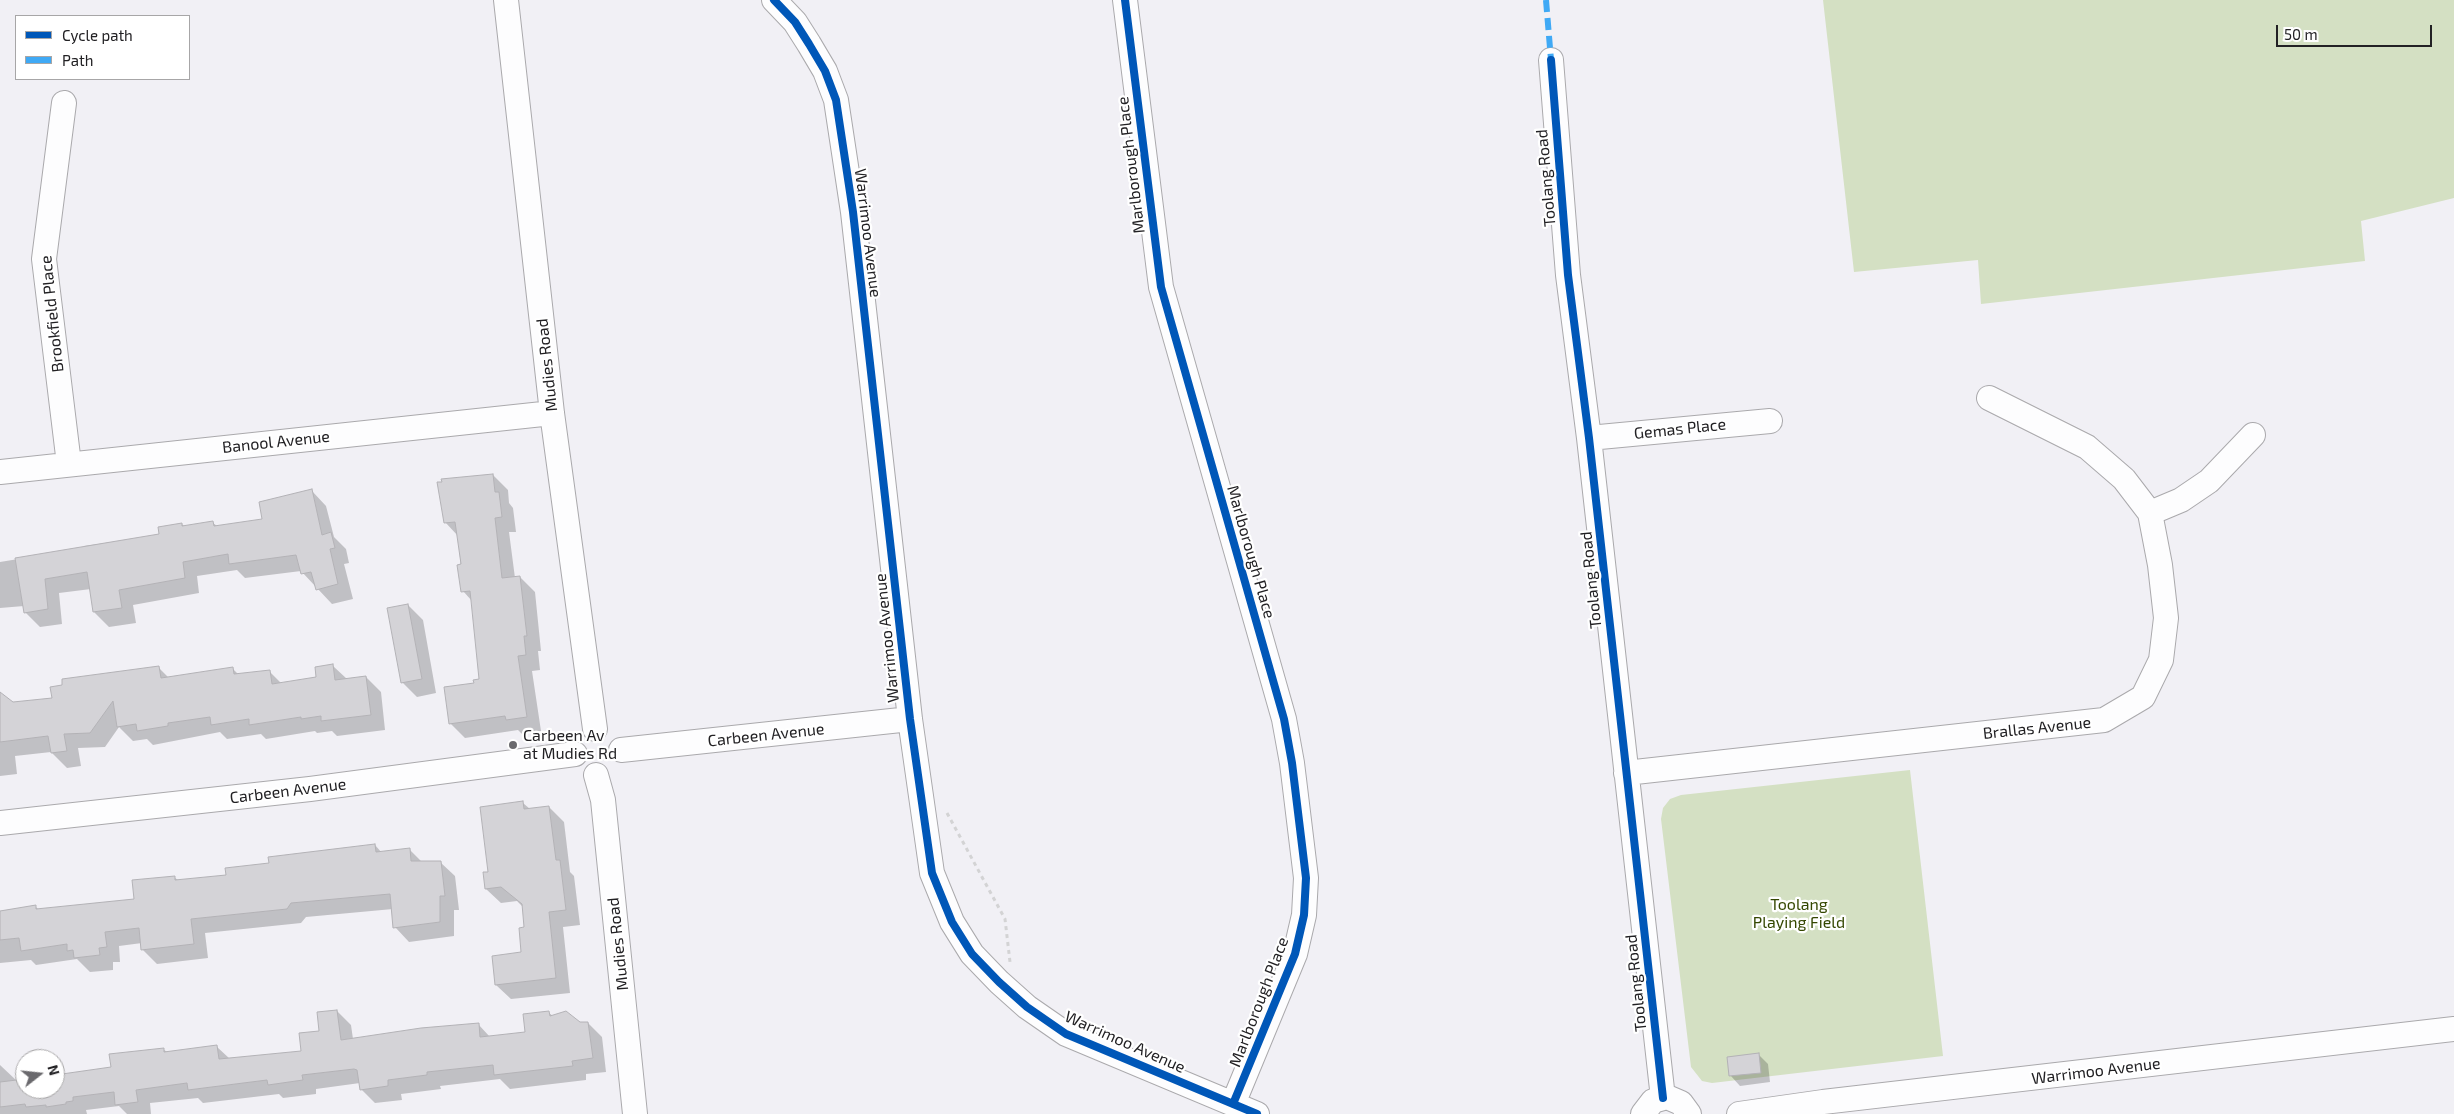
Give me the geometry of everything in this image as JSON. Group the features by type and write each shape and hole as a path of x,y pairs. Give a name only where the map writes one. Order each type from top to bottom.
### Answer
{"street":[{"name":"Mudies Road","path":"506,0 552,413 595,729"},
{"name":"Warrimoo Avenue","path":"774,0 795,22 810,44 825,71 836,100 853,212 910,719 932,873 952,922 972,954 1027,1007 1066,1034 1257,1114"},
{"name":"Marlborough Place","path":"1125,0 1161,287 1284,719 1292,762 1306,878 1304,915 1295,954 1233,1104"},
{"name":"Toolang Road","path":"1551,60 1568,274 1589,438 1663,1098"},
{"name":"Brookfield Place","path":"64,104 44,259 69,464"},
{"name":"Brallas Avenue","path":"1626,773 2104,720 2143,697 2161,660 2166,618 2160,565 2150,513 2124,479 2087,447 1989,398"},
{"name":"Banool Avenue","path":"0,472 552,413"},
{"name":"Gemas Place","path":"1589,438 1770,420"},
{"path":"2150,513 2181,500 2209,481 2253,435"},
{"name":"Carbeen Avenue","path":"621,750 910,719"},
{"path":"595,729 609,731 614,735 621,750 617,765 604,774 596,775 582,768 575,754 575,747 582,734 595,729"},
{"name":"Carbeen Avenue","path":"0,823 310,789 575,754"},
{"name":"Mudies Road","path":"596,775 603,800 635,1114"},
{"name":"Warrimoo Avenue","path":"1739,1114 1823,1102 2454,1029"},
{"path":"1643,1114 1653,1101 1663,1098 1675,1099 1681,1103 1689,1114"}],"path":[{"path":"944,806 1006,919 1011,968"}],"green space":[{"path":"1823,0 2454,0 2454,198 2361,221 2365,261 1981,304 1978,260 1854,272"},
{"name":"Toolang Playing Field","path":"1910,770 1943,1056 1712,1083 1702,1081 1691,1067 1661,819 1663,808 1670,799 1681,795"}],"building":[{"path":"493,474 495,492 499,492 502,517 495,518 502,578 520,576 527,636 524,636 526,655 518,656 527,717 506,720 505,716 449,724 444,687 474,683 473,680 479,679 470,591 461,592 457,565 461,564 455,522 444,523 437,482 442,482 441,479"},
{"path":"312,489 322,535 331,532 335,548 330,549 338,584 316,590 311,572 301,574 296,555 229,564 228,554 183,562 185,578 119,590 122,608 93,612 87,572 45,579 48,609 24,613 15,558 159,534 158,527 182,523 182,526 213,521 214,526 262,519 259,502"},
{"path":"408,604 422,679 401,683 387,608"},
{"path":"333,664 335,680 366,676 371,715 321,721 321,716 301,719 301,717 249,725 249,719 211,725 210,717 168,723 168,726 137,731 136,724 117,727 113,701 90,733 64,734 67,751 51,753 48,736 0,742 0,692 13,702 52,698 50,687 62,685 62,679 159,666 161,678 233,667 234,674 270,670 272,684 316,677 315,667"},
{"path":"523,801 524,809 549,806 556,860 560,860 566,910 549,912 556,978 495,985 492,956 521,952 519,928 524,927 522,904 501,887 485,889 483,872 488,872 480,807"},
{"path":"375,844 376,852 410,848 411,861 441,861 445,896 440,896 440,922 393,928 390,894 291,903 287,909 191,919 194,944 141,950 139,928 105,932 107,947 99,948 100,955 74,958 73,950 67,951 67,944 21,951 19,938 0,940 0,911 36,905 36,909 134,899 132,880 175,876 175,880 226,875 225,868 269,863 268,857"},
{"path":"337,1010 341,1040 421,1028 479,1023 480,1037 525,1032 523,1014 549,1011 550,1016 566,1011 580,1022 588,1022 593,1058 572,1061 573,1066 494,1075 493,1065 427,1072 427,1075 388,1080 388,1086 360,1090 357,1070 354,1069 302,1075 303,1080 268,1085 267,1080 188,1090 187,1083 136,1090 138,1102 115,1105 114,1092 73,1097 73,1101 66,1102 66,1104 46,1107 46,1105 26,1107 25,1104 0,1107 0,1082 15,1080 15,1099 65,1099 65,1074 111,1067 109,1054 164,1048 164,1052 217,1045 219,1059 301,1051 299,1033 319,1031 317,1012"},
{"path":"1759,1053 1761,1073 1729,1076 1727,1057"}],"marked path":[{"path":"1546,0 1551,60"}],"cycle path":[{"path":"774,0 795,22 809,44 825,71 836,100 853,212 910,719 932,873 952,922 972,954 999,982 1027,1007 1066,1034 1257,1114"},
{"path":"1125,0 1161,287 1284,719 1292,763 1306,878 1304,915 1295,954 1233,1104"},
{"path":"1551,60 1568,275 1589,438 1663,1098"}],"place":[{"name":"Carbeen Av at Mudies Rd","path":"513,745"}]}
